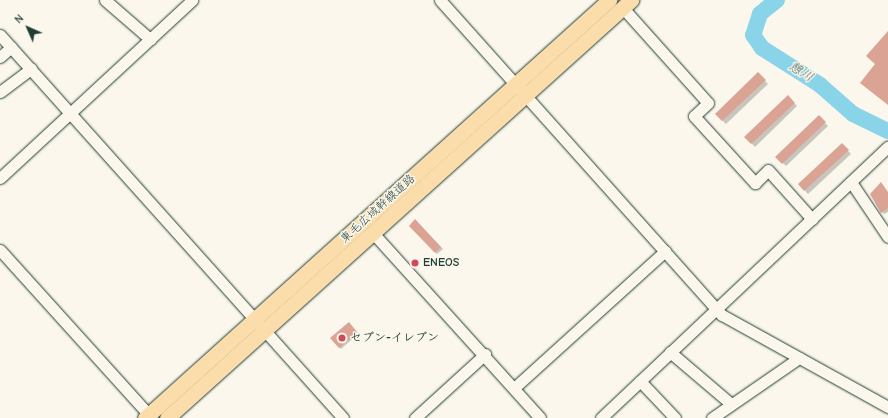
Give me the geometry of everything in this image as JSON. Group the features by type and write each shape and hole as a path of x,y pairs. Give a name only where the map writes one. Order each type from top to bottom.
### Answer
{"highway":[{"name":"東毛広域幹線道路","path":"147,416 373,233 522,89 609,0"},
{"name":"東毛広域幹線道路","path":"167,418 259,324 522,89 627,4"}],"street":[{"path":"105,0 150,39"},
{"path":"0,178 192,0"},
{"path":"440,0 522,89 716,309 799,358 888,407"},
{"path":"627,4 708,103 694,116 755,183 768,170 812,219"},
{"path":"0,35 343,418"},
{"path":"0,57 11,47"},
{"path":"0,92 31,69"},
{"path":"601,418 888,147"},
{"path":"851,182 888,237"},
{"path":"373,233 485,354 540,418"},
{"path":"0,250 147,416"},
{"path":"514,388 665,251"},
{"path":"670,352 731,404"},
{"path":"415,418 485,354"},
{"path":"712,418 799,358"},
{"path":"640,381 675,418"}],"building":[{"path":"888,31 888,105 860,83 875,64 866,56"},
{"path":"758,72 766,80 722,121 715,114"},
{"path":"788,95 795,103 751,144 744,137"},
{"path":"819,115 826,122 782,164 775,157"},
{"path":"842,143 849,150 804,191 798,184"},
{"path":"881,182 888,192 888,208 881,213 870,194"},
{"path":"415,219 441,247 435,253 409,226"},
{"path":"349,322 357,332 339,348 330,338"}],"waterway":[{"name":"憩川","path":"777,0 760,14 753,35 762,48 820,85 853,114 888,131"}],"place":[{"name":"ENEOS","path":"415,263"},
{"name":"セブン-イレブン","path":"342,338"}]}
